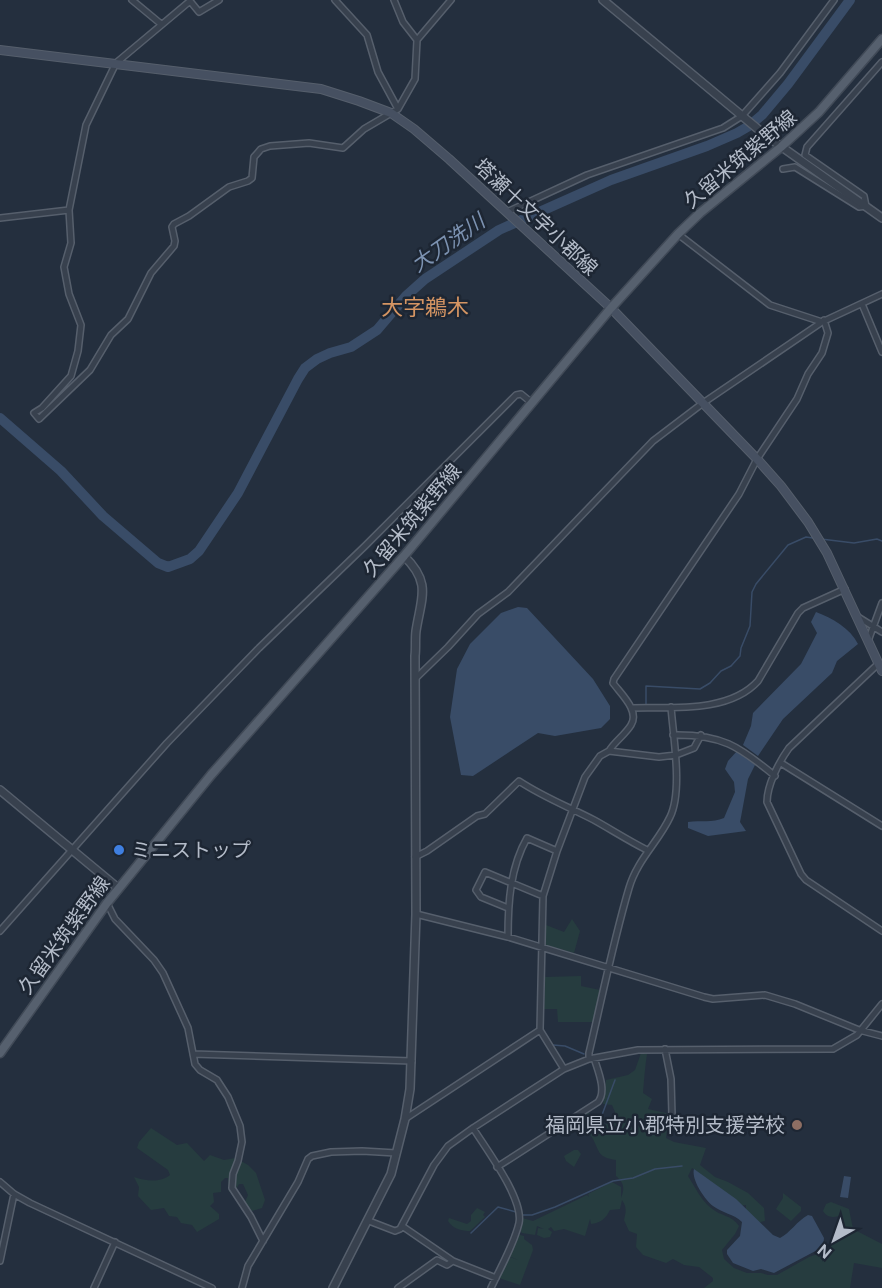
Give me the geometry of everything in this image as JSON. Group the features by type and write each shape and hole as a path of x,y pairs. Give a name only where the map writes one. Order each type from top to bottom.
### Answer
{"main road":[{"name":"久留米筑紫野線","path":"0,1053 118,888 211,775 404,556 611,308 700,213 782,147 819,112 882,39"},
{"name":"塔瀬十文字小郡線","path":"0,50 321,89 394,111 611,308 781,486 808,522 827,553 880,667"}],"street":[{"path":"132,0 161,24"},
{"path":"219,0 200,12 190,1 116,63 86,125 69,210 71,243 64,267 69,294 81,325 78,351 71,376 42,408 34,412 39,419 90,370 111,335 128,319 147,279 174,246 172,227 174,224 229,187 248,182 252,177 254,157 261,149 303,143 343,148 364,129 394,111 416,75 417,40 451,0"},
{"path":"335,0 367,35 378,72 394,111"},
{"path":"394,0 402,22 417,40"},
{"path":"603,0 765,135 882,218"},
{"path":"508,213 587,175 723,128 742,116 780,73 834,0"},
{"path":"866,206 864,196 805,155 807,147 882,62"},
{"path":"783,169 795,166 859,207 866,206"},
{"path":"0,218 69,210"},
{"path":"678,234 770,305 823,321"},
{"path":"415,679 478,614 508,592 653,441 703,403 823,321 882,294"},
{"path":"862,303 882,352"},
{"path":"564,1069 540,1030 543,896 585,777 600,756 609,751 631,726 633,720 632,708 613,683 614,679 739,494 757,459 797,399 808,374 822,353 828,333 823,321"},
{"path":"0,931 167,743 259,648 516,395 521,394 532,404"},
{"path":"333,1288 391,1174 405,1119 412,1061 416,914 416,632 424,591 421,577 404,556"},
{"path":"632,708 720,704 751,689 764,673 798,613 803,608 845,589"},
{"path":"868,641 882,603"},
{"path":"857,617 882,632"},
{"path":"880,667 789,748 768,790 767,802 801,874 810,884 882,932"},
{"path":"497,1167 598,1102 602,1097 603,1091 589,1053 630,885 647,850 673,810 675,755 671,707"},
{"path":"674,735 701,735 722,740 740,749 775,776"},
{"path":"609,751 659,757 675,755 694,748 701,735"},
{"path":"781,763 882,826"},
{"path":"415,857 477,816 485,814 519,781 540,795 647,850"},
{"path":"0,790 118,888"},
{"path":"508,936 511,883 521,849 527,838 557,851"},
{"path":"508,908 481,897 476,890 486,872 543,896"},
{"path":"107,903 115,919 163,973 188,1028 195,1064 200,1070 217,1080 224,1089 240,1126 242,1142 233,1174 232,1188 251,1216 263,1241"},
{"path":"416,914 508,936 713,999 765,995 795,1004 859,1030 882,1036"},
{"path":"369,1221 395,1231 400,1229 442,1153 472,1128 564,1069 592,1058 638,1050 833,1049 857,1035 882,1004"},
{"path":"405,1119 540,1030"},
{"path":"665,1049 670,1079 672,1115"},
{"path":"193,1054 412,1061"},
{"path":"472,1128 517,1203 519,1216 516,1233 491,1288"},
{"path":"242,1288 248,1266 312,1156 331,1152 396,1153"},
{"path":"0,1182 14,1194 212,1288"},
{"path":"0,1261 14,1194"},
{"path":"402,1226 453,1261 496,1278"},
{"path":"94,1288 115,1242"},
{"path":"398,1288 433,1261 447,1265 453,1261"}],"green space":[{"path":"572,919 580,931 574,953 546,945 546,925 564,932"},
{"path":"581,976 581,986 600,990 593,1022 558,1022 557,1009 544,1009 545,977"},
{"path":"641,1053 647,1054 643,1093 652,1099 648,1109 666,1113 668,1117 666,1138 674,1142 706,1148 700,1165 715,1177 748,1193 764,1208 765,1221 755,1223 746,1213 746,1205 739,1206 692,1168 688,1176 707,1205 739,1226 722,1250 724,1259 734,1268 747,1273 777,1275 809,1257 826,1251 841,1222 839,1216 826,1215 823,1211 826,1204 831,1202 849,1209 853,1229 882,1244 882,1268 854,1263 850,1288 704,1288 713,1281 713,1278 699,1267 684,1265 673,1259 666,1263 643,1255 636,1247 637,1234 629,1231 624,1220 626,1210 622,1200 620,1209 610,1210 600,1221 591,1224 590,1219 585,1236 564,1229 554,1231 551,1227 548,1229 552,1232 550,1237 544,1238 537,1235 538,1228 544,1229 537,1226 535,1235 522,1233 520,1230 522,1218 533,1221 587,1195 589,1197 588,1194 612,1182 621,1187 621,1198 623,1186 616,1176 616,1160 600,1154 583,1118 588,1112 591,1115 592,1126 597,1130 601,1125 613,1123 615,1112 612,1105 603,1104 606,1080 628,1075 635,1070"},
{"path":"151,1128 177,1145 187,1143 204,1161 210,1155 224,1160 236,1158 248,1165 256,1173 265,1200 262,1208 252,1211 245,1202 248,1195 243,1184 239,1184 236,1189 229,1192 228,1178 225,1178 221,1182 221,1192 213,1193 214,1202 210,1206 219,1214 219,1219 197,1232 192,1225 181,1223 177,1217 169,1216 164,1208 151,1210 138,1196 139,1187 134,1177 153,1180 170,1175 168,1170 137,1148 139,1142"},
{"path":"578,1150 581,1154 574,1167 566,1161 564,1156"},
{"path":"783,1193 801,1207 801,1211 791,1221 776,1209 783,1198"},
{"path":"477,1208 485,1212 483,1215 485,1217 470,1231 458,1229 448,1221 449,1218 467,1224 471,1221 471,1215"},
{"path":"517,1234 524,1236 524,1239 532,1245 533,1250 520,1285 499,1278 507,1256 518,1260 507,1255"}],"water":[{"path":"518,607 527,608 593,679 610,706 610,719 601,728 555,736 538,733 473,776 461,775 450,717 457,669 470,644 501,613"},
{"path":"816,612 840,624 858,644 837,661 832,673 783,719 758,756 743,745 751,726 753,713 801,664 817,633 811,622"},
{"path":"737,751 755,765 748,779 740,822 746,831 708,836 688,828 688,822 724,818 735,792 734,782 725,769 728,761"},
{"path":"694,1169 736,1199 773,1235 780,1238 808,1215 812,1216 824,1238 823,1247 774,1273 761,1269 753,1271 733,1263 727,1250 740,1236 742,1222 709,1203 696,1183"},
{"path":"844,1176 851,1177 848,1198 840,1197"}],"waterway":[{"name":"大刀洗川","path":"0,418 61,471 103,516 158,563 168,567 190,559 199,551 238,493 305,368 330,353 351,347 377,330 406,296 425,279 499,230 611,180 707,146 749,126 762,115 788,84 850,0"},
{"path":"646,704 646,686 700,689 710,683 721,671 731,666 740,656 750,626 752,592 756,584 788,545 806,537 813,538"},
{"path":"821,539 854,543 877,539 882,541"},
{"path":"553,1045 565,1046 584,1054"},
{"path":"602,1132 599,1123 615,1080"},
{"path":"522,1215 532,1215 555,1207 613,1181 633,1178 655,1169 682,1166"},
{"path":"471,1233 498,1207 516,1212"}],"place":[{"name":"ミニストップ","path":"119,850"},
{"name":"福岡県立小郡特別支援学校","path":"797,1125"}],"district":[{"name":"大字鵜木","path":"425,307"}]}
